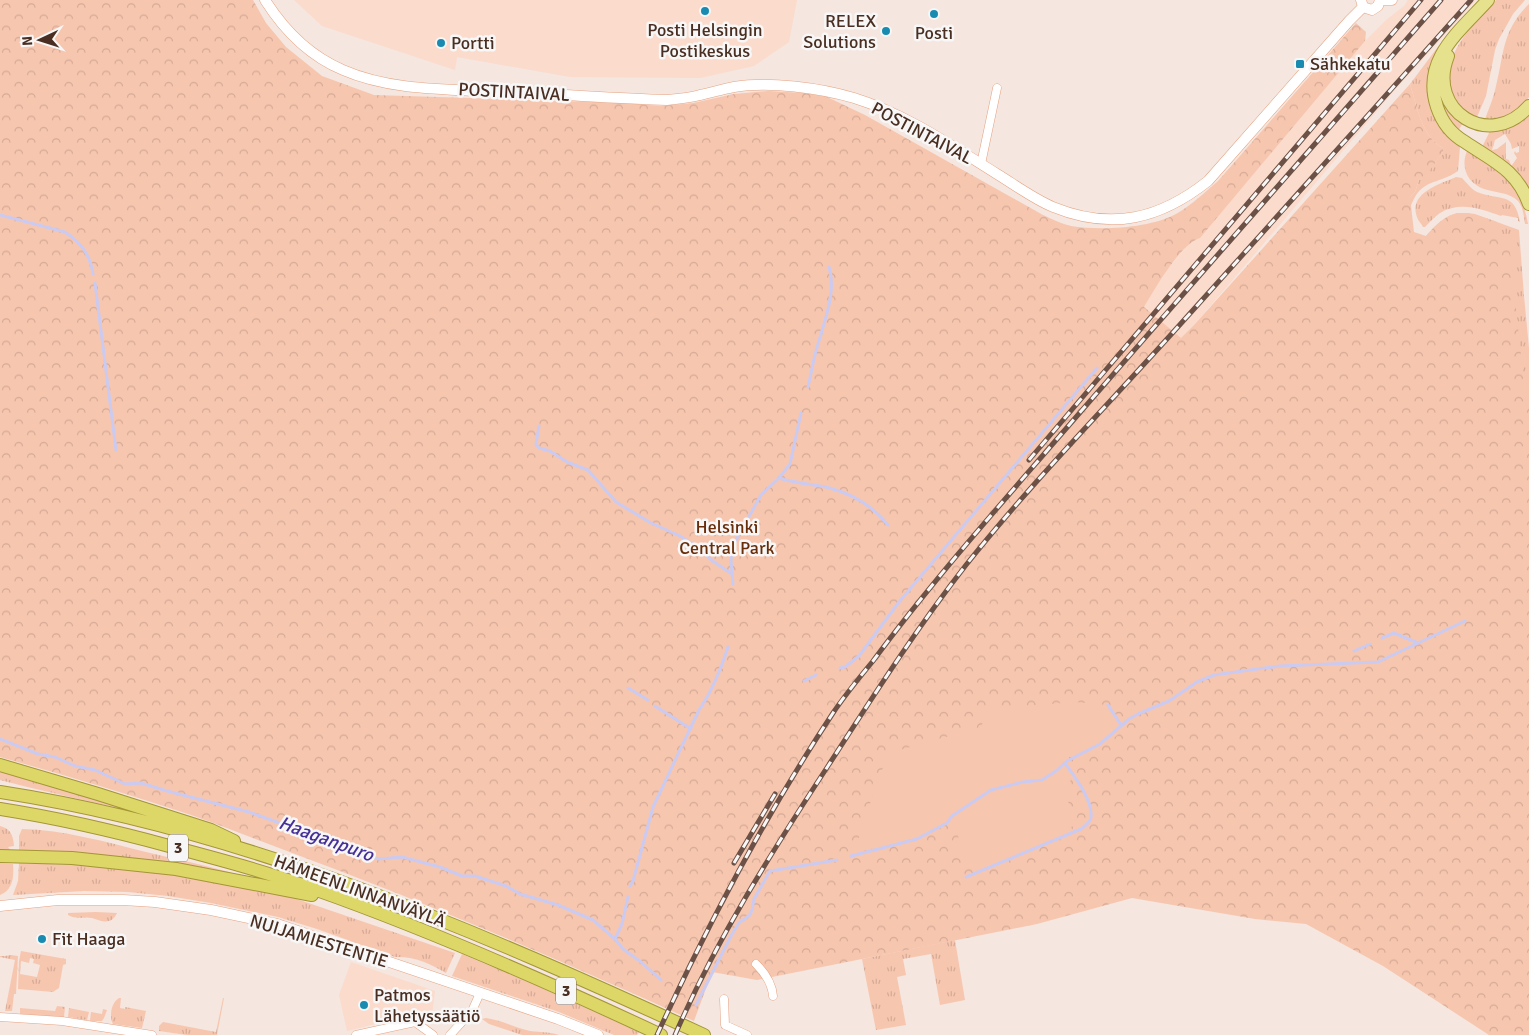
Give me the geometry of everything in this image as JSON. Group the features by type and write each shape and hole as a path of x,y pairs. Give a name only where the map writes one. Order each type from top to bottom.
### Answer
{"highway":[{"path":"0,765 211,830 268,857"},
{"name":"HÄMEENLINNANVÄYLÄ","path":"0,792 77,806 141,821 268,857 357,888 474,933 704,1035"},
{"name":"HÄMEENLINNANVÄYLÄ","path":"0,809 73,822 146,840 307,886 469,948 662,1035"},
{"path":"0,856 72,858 176,869 353,903"}],"main road":[{"path":"1488,0 1448,43 1440,56 1435,69 1434,99 1446,125 1458,138 1501,164 1509,171 1520,184 1529,204"},
{"path":"1465,26 1446,60 1443,81 1449,102 1467,120 1480,125 1490,126 1511,121 1529,106"}],"street":[{"name":"POSTINTAIVAL","path":"265,0 286,28 312,53 342,70 382,83 443,89 667,100 699,96 733,87 772,85 820,90 854,98 891,112 1052,207 1108,220 1139,217 1156,212 1184,199 1208,181 1362,4 1369,10 1376,9 1380,4 1380,0 1392,0"},
{"path":"981,164 997,88"},
{"name":"NUIJAMIESTENTIE","path":"0,906 58,900 113,899 155,902 210,910 277,924 558,1019 598,1035"},
{"path":"756,964 768,979 773,996"},
{"path":"450,1035 472,1011 480,993"},
{"path":"724,999 725,1025 746,1035"},
{"path":"0,1017 62,1021 152,1035"},
{"path":"356,1035 416,1022 433,1035"}],"shaded area":[{"path":"294,0 797,0 789,42 754,66 700,78 570,77 457,57 455,70 322,26"},
{"path":"1408,0 1476,0 1394,91 1181,339 1141,310 1169,267 1365,41 1386,20 1404,6"},
{"path":"351,962 435,991 432,1015 411,1015 347,1031 339,995"}],"green space":[{"name":"Helsinki Central Park","path":"0,0 253,0 266,23 286,47 322,76 374,95 626,103 661,106 693,103 734,94 768,91 804,93 827,97 865,115 1043,215 1071,226 1096,228 1125,227 1165,219 1193,203 1218,181 1356,23 1366,32 1365,41 1200,238 1192,242 1176,258 1144,307 1181,338 1410,84 1425,128 1436,143 1443,148 1443,152 1427,174 1419,180 1415,192 1410,197 1414,232 1426,236 1443,219 1458,213 1475,215 1497,222 1510,252 1524,383 1529,408 1529,1035 1489,1035 1383,966 1306,924 1255,919 1132,898 1037,924 757,980 712,972 694,1021 492,932 339,870 191,815 0,757"},
{"path":"1496,0 1525,0 1513,14 1499,39 1486,96 1477,117 1464,111 1458,105 1450,80 1450,67 1460,42"},
{"path":"1529,4 1529,97 1520,108 1505,117 1485,119 1494,94 1505,43 1514,23"},
{"path":"1440,44 1431,63 1427,83 1429,103 1438,123 1460,147 1458,171 1424,187 1414,198 1410,208 1410,197 1415,192 1419,180 1427,173 1443,152 1443,148 1430,136 1421,120 1410,84"},
{"path":"1440,90 1463,123 1458,131 1444,112"},
{"path":"1529,113 1529,193 1482,147 1490,131 1507,128","holes":["1505,134 1512,149 1519,146 1519,152 1516,153 1515,151 1514,153 1517,158 1512,165 1506,159 1506,142 1497,149 1492,150 1495,140"]},
{"path":"1467,151 1494,165 1507,177 1521,199 1528,224 1525,224 1523,212 1518,201 1506,194 1484,189 1470,179 1464,163"},
{"path":"1456,177 1462,178 1477,192 1510,201 1518,212 1520,222 1518,218 1501,216 1470,207 1455,207 1440,213 1423,227 1418,220 1415,209 1417,202 1421,196 1434,186"},
{"path":"1457,213 1475,214 1519,230 1529,348 1529,479 1426,236 1443,219"},
{"path":"1075,702 1107,705 1122,731 1108,743 1069,757 1071,780 1063,790 1077,822 1060,837 974,874 962,854 954,817 921,837 854,853 880,773 893,752 981,727 988,709"},
{"path":"0,770 148,815 0,780"},
{"path":"0,826 7,829 12,836 14,846 8,847 12,852 0,851"},
{"path":"22,829 85,837 247,877 19,850 19,836"},
{"path":"0,863 13,864 13,878 8,890 0,895"},
{"path":"19,863 106,866 152,871 285,895 455,953 446,973 422,961 395,957 278,917 211,903 128,892 84,891 13,895 18,881"},
{"path":"68,913 117,913 109,921 68,915"},
{"path":"955,940 965,1000 940,1005 931,954 903,959 906,975 897,977 906,1025 876,1030 862,959"},
{"path":"21,951 66,959 66,964 63,965 59,988 53,992 18,989","holes":["30,958 34,959 33,963 40,965 37,977 20,974 21,961 29,963"]},
{"path":"462,954 639,1032 637,1035 614,1035 559,1012 452,976"},
{"path":"0,956 18,956 16,994 14,994 12,1011 5,1011 15,960"},
{"path":"121,998 120,1008 125,1009 125,1007 146,1011 142,1028 113,1024 112,1010 114,1003"},
{"path":"223,998 217,1035 187,1035 159,1031 159,1026 163,1022 216,1032"},
{"path":"57,1006 65,1007 64,1017 20,1014 20,1008 55,1011"},
{"path":"69,1008 89,1012 87,1020 68,1017"},
{"path":"103,1009 107,1010 102,1021 90,1021 91,1012 102,1014"},
{"path":"486,1018 526,1030 559,1035 522,1035 489,1024 482,1019"}],"waterway":[{"path":"0,215 65,232 76,240 84,250 90,261 93,274"},
{"path":"808,387 830,301 831,278 829,267"},
{"path":"95,283 116,450"},
{"path":"840,668 845,667 859,656 899,602 1097,368"},
{"path":"733,584 732,547 761,495 779,478 790,464 801,413"},
{"path":"539,426 536,444 539,448 550,451 567,462 588,470 616,502 651,523 680,536 732,574"},
{"path":"779,478 826,487 844,493 875,511 888,525"},
{"path":"851,856 917,839 947,823 952,816 991,790 1023,782 1042,780 1067,761 1100,744 1129,719 1169,701 1197,682 1214,675 1280,666 1378,662 1465,621"},
{"path":"1382,638 1394,633 1418,643"},
{"path":"1354,651 1370,644"},
{"path":"630,886 653,807 699,710 716,680 728,647"},
{"path":"804,681 816,675"},
{"path":"628,688 648,700"},
{"path":"1108,705 1121,725"},
{"path":"655,706 691,729"},
{"name":"Haaganpuro","path":"0,739 38,754 55,757 75,766 95,770 125,784 141,783 249,812 305,832 336,846 379,859 402,857 440,867 462,876 475,876 506,886 520,894 558,905 593,920 615,939 623,949 661,980"},
{"path":"966,877 1081,829 1089,822 1091,819 1089,803 1082,788 1065,763"},
{"path":"696,1005 732,934 739,923 750,915 754,899 770,871 837,860"},
{"path":"615,939 622,924 628,897"}],"railway":[{"path":"1029,460 1421,0"},
{"path":"657,1035 696,952 761,831 808,752 847,693 986,521 1441,0"},
{"path":"675,1035 708,965 765,864 895,664 966,565 1043,474 1176,329 1471,0"},
{"path":"734,863 775,794"}],"place":[{"name":"Posti Helsingin Postikeskus","path":"705,11"},
{"name":"Posti","path":"934,14"},
{"name":"RELEX Solutions","path":"886,31"},
{"name":"Portti","path":"441,43"},
{"name":"Sähkekatu","path":"1300,64"},
{"name":"Fit Haaga","path":"42,939"},
{"name":"Patmos Lähetyssäätiö","path":"364,1005"}]}
